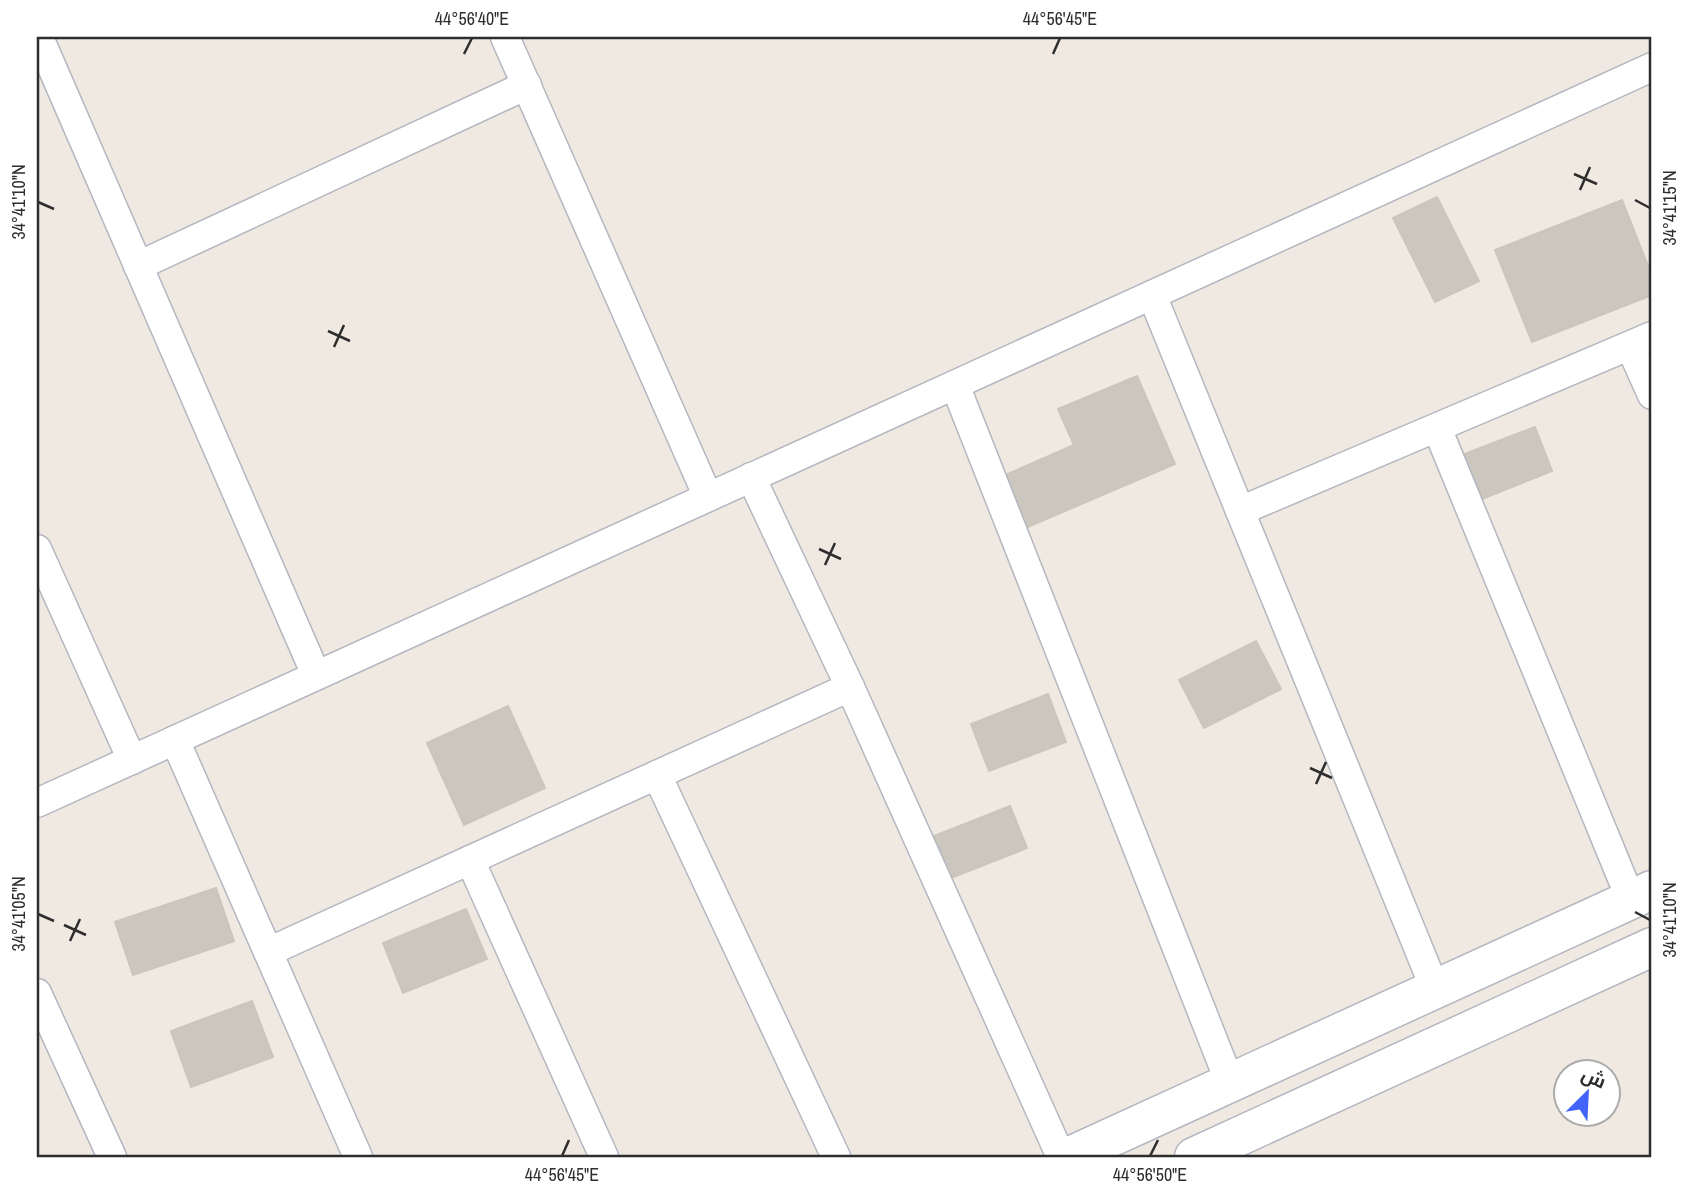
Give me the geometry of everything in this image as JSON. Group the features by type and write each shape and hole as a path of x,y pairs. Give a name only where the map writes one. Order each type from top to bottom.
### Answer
{"street":[{"path":"505,37 708,497"},
{"path":"43,41 316,675"},
{"path":"37,803 1652,67"},
{"path":"138,266 527,85"},
{"path":"1152,295 1435,989"},
{"path":"1240,511 1641,341 1652,395"},
{"path":"956,385 1230,1083"},
{"path":"1068,1157 1642,895 1437,428"},
{"path":"751,477 850,687 1062,1157"},
{"path":"37,549 132,760"},
{"path":"268,952 850,687"},
{"path":"175,740 358,1157"},
{"path":"657,775 836,1157"},
{"path":"470,860 604,1157"},
{"path":"1194,1157 1652,947"},
{"path":"37,993 112,1157"}],"building":[{"path":"1437,197 1479,281 1435,302 1393,218"},
{"path":"1622,200 1652,276 1652,295 1532,342 1495,250"},
{"path":"1137,376 1175,464 1023,529 1001,477 1074,445 1058,409"},
{"path":"1535,427 1552,471 1472,503 1454,458"},
{"path":"1256,641 1281,689 1204,728 1179,680"},
{"path":"1048,694 1066,742 989,771 971,724"},
{"path":"508,706 545,788 464,825 427,743"},
{"path":"1010,806 1027,848 951,878 934,836"},
{"path":"216,888 234,941 133,975 115,922"},
{"path":"466,909 487,959 403,993 383,943"},
{"path":"252,1001 273,1057 191,1087 171,1031"}]}
